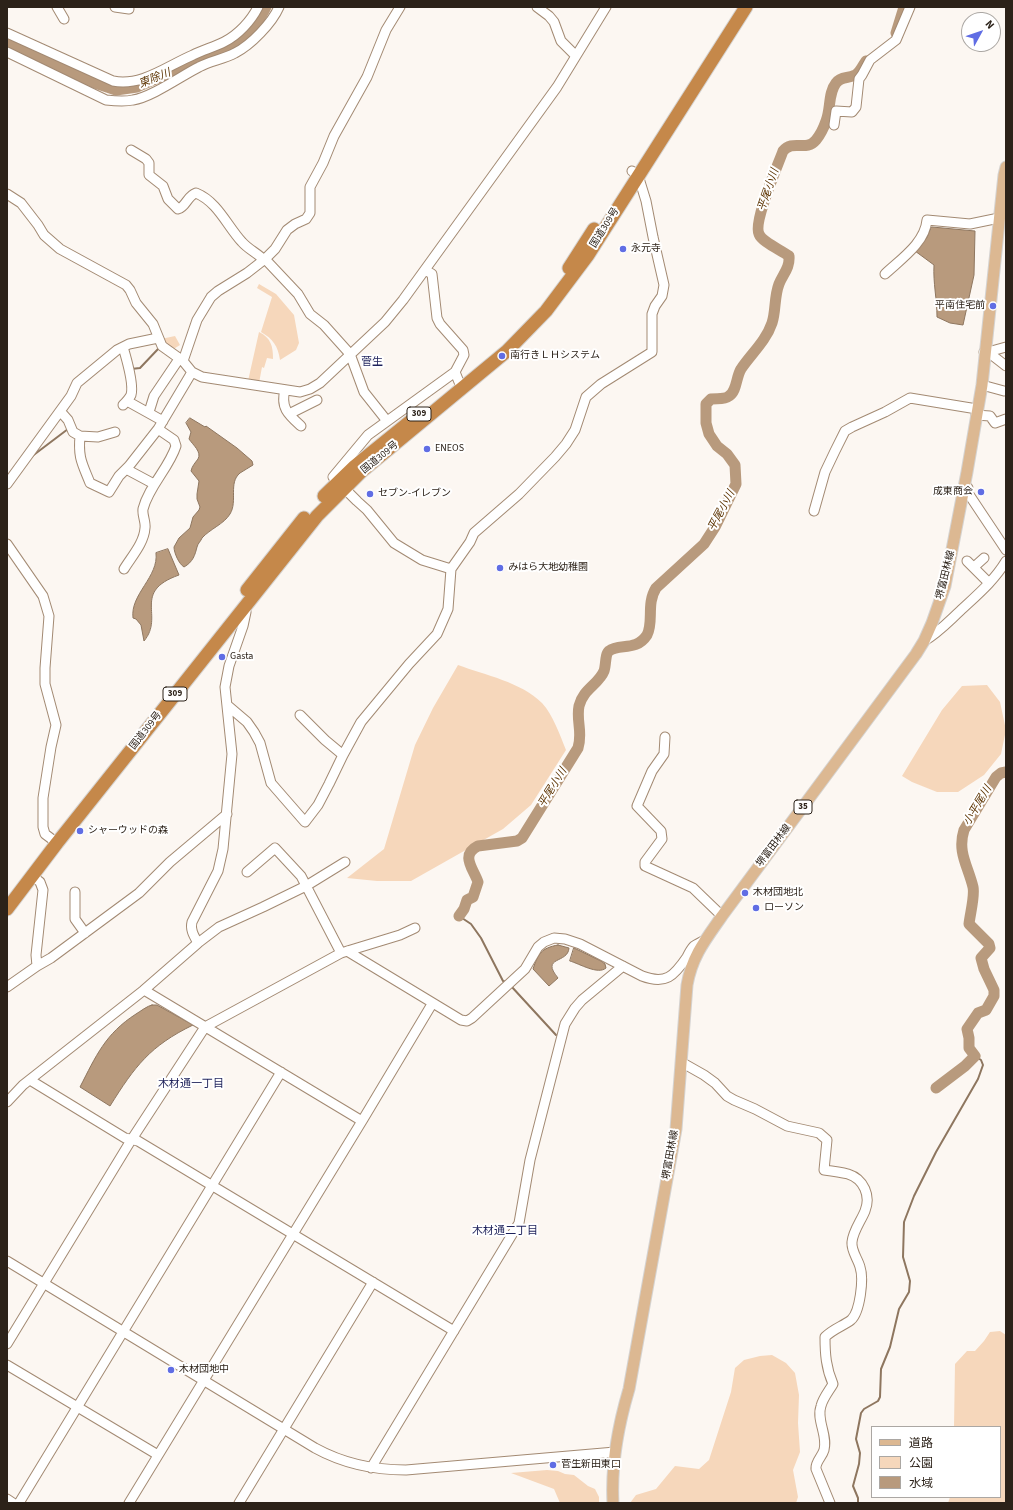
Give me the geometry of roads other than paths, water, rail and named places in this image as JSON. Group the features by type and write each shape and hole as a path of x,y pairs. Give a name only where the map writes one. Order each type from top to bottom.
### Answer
{"highway":[{"name":"国道309号","path":"7,909 32,876 54,841 290,536 322,498 362,471 486,370 527,332 546,311 575,274 737,7"},
{"name":"国道309号","path":"7,895 54,841 246,606 355,466 457,377 501,346 534,311 570,266 635,173 746,7"}],"main road":[{"name":"堺富田林線","path":"613,1503 615,1452 621,1417 629,1389 674,1144 678,1116 688,979 694,959 705,940 924,641 945,586 965,485 982,385 999,218 1006,166"}],"street":[{"path":"57,7 64,19"},
{"path":"115,7 129,9"},
{"path":"7,34 113,81 123,83 139,81 192,55 225,42 250,20 258,7"},
{"path":"7,52 106,100 135,100 200,67 236,53 266,26 279,7"},
{"path":"149,412 154,396 181,360 197,320 211,298 218,291 264,259 276,248 287,230 306,219 310,213 310,187 323,163 334,136 367,77 386,30 400,7"},
{"path":"537,7 554,22 561,41 576,56"},
{"path":"7,194 21,202 44,235 60,249 126,285 136,303 153,324 162,346 181,360 192,372 202,377 285,390 300,392 304,391 320,383 385,322 426,270 557,87 606,7"},
{"path":"834,124 836,110 852,112 856,107 859,79 870,60 896,40 910,7"},
{"path":"240,30 250,41"},
{"path":"131,150 146,158 149,163 149,175 163,186 168,199 178,209 183,207 190,196 196,193 198,194 213,205 242,243 264,259 298,294 310,314 324,325 350,354 364,392 387,421"},
{"path":"227,705 243,719 254,732 260,743 271,783 305,822 318,805 361,722 409,664 437,634 448,610 451,569 470,542 474,533 519,494 566,444 575,430 586,397 601,384 652,352 652,314 655,306 662,296 664,285 646,201 635,173"},
{"path":"885,274 918,242 926,228 927,220 970,224 999,218"},
{"path":"426,270 432,274 440,324 463,350 464,355 457,377 387,421 368,435 333,477 367,510 394,543 422,560 451,569"},
{"path":"7,484 71,396 77,383 117,350 158,338"},
{"path":"123,347 130,369 131,388 131,393 125,403 149,412 174,440 176,446 174,452 154,484 142,510 145,527 142,541 124,569"},
{"path":"986,352 1006,347"},
{"path":"986,352 1006,366"},
{"path":"80,436 79,450 82,466 90,483 109,492 119,476 126,470 160,425 192,372"},
{"path":"982,385 1004,391"},
{"path":"285,390 283,398 284,406 290,415 301,426"},
{"path":"293,412 314,402 304,391"},
{"path":"814,511 825,472 845,431 910,398 977,412 990,416 995,423 1006,419"},
{"path":"60,411 68,420 73,432 80,436 98,438 115,432"},
{"path":"126,470 154,484"},
{"path":"965,485 968,488 968,493 1006,550"},
{"path":"7,544 43,596 49,616 44,668 45,684 56,726 47,765 42,798 42,827 44,834 54,841"},
{"path":"984,558 970,564 989,583"},
{"path":"924,641 936,634 989,583 996,576 1006,560"},
{"path":"198,943 193,935 191,927 192,922 218,871 227,814 232,754 225,687 243,626 246,606"},
{"path":"300,715 325,740 343,755"},
{"path":"664,737 664,754 652,771 637,806 661,831 662,835 662,839 645,862 644,866 693,888 722,916"},
{"path":"7,987 36,966 51,958 139,893 170,862 227,814"},
{"path":"247,872 275,848 301,876 344,952 432,1004 461,1020 467,1021 525,969 538,947 544,942 554,938 565,939 580,944 652,980 668,978 675,973 694,947 705,940"},
{"path":"7,1102 30,1080 144,990 198,943 219,927 263,908 306,886 345,862"},
{"path":"32,876 40,882 43,890 36,966"},
{"path":"75,892 75,919 85,933"},
{"path":"7,1344 132,1139 205,1026 344,952 400,935 415,928"},
{"path":"371,1468 519,1223 530,1160 565,1024 582,1000 624,966"},
{"path":"144,990 362,1121"},
{"path":"129,1503 432,1004"},
{"path":"682,1062 704,1075 727,1096 734,1100 787,1126 820,1133 827,1140 824,1170 849,1175 858,1180 867,1194 866,1210 852,1239 851,1246 861,1269 862,1278 856,1314 851,1320 836,1328 826,1337 825,1360 833,1384 820,1407 825,1440 824,1450 815,1465 830,1503"},
{"path":"19,1503 281,1072"},
{"path":"30,1080 125,1138 138,1141 454,1331"},
{"path":"7,1261 315,1448 334,1457 355,1464 371,1468 392,1470 419,1470 615,1452"},
{"path":"239,1503 373,1282"},
{"path":"7,1365 158,1455"},
{"path":"7,1499 13,1503"}],"water":[{"path":"932,227 975,231 974,275 963,325 950,323 937,317 934,265 915,251 926,239"},
{"path":"190,418 205,427 206,426 237,448 252,461 253,465 236,477 234,482 233,504 230,514 224,521 202,538 190,563 184,567 177,558 174,547 179,538 190,528 193,517 200,507 197,499 199,481 191,471 198,459 199,454 189,439 191,432 186,423"},
{"path":"168,549 179,575 165,582 156,589 152,597 152,623 150,632 144,641 141,625 136,619 133,618 133,609 153,570 156,562 156,553"},
{"path":"558,945 569,948 568,953 553,963 553,971 558,978 549,986 533,969 541,952 552,946"},
{"path":"574,948 601,961 605,964 606,968 603,970 594,970 570,961"},
{"path":"157,1005 193,1025 154,1049 127,1079 110,1106 80,1087 102,1046 116,1029 148,1006"}],"waterway":[{"name":"東除川","path":"7,41 95,83 116,90 137,87 230,47 251,30 266,7"},
{"name":"平尾小川","path":"896,33 904,7"},
{"name":"平尾小川","path":"459,916 464,909 467,900 473,897 478,882 469,862 470,853 478,846 517,841 522,838 578,748 580,737 578,717 579,706 587,691 602,676 605,669 606,657 609,651 638,644 647,635 650,624 651,600 656,588 704,544 715,527 736,484 735,465 727,454 717,446 709,434 706,423 706,404 711,399 725,398 732,394 741,369 762,342 772,323 777,289 787,267 789,256 768,243 759,234 758,228 763,206 783,151 791,146 808,145 816,140 826,121 833,87 840,79 857,74 866,61"},
{"path":"131,369 140,368 159,348"},
{"path":"31,457 68,429"},
{"name":"小平尾川","path":"936,1088 965,1066 975,1056 969,1048 967,1029 978,1013 986,1010 994,996 994,990 984,969 981,958 990,948 989,944 969,924 973,900 973,887 962,852 962,838 964,830 996,777 1001,773 1006,772"},
{"path":"459,916 471,924 481,938 503,981 506,982"},
{"path":"511,986 556,1035"},
{"path":"858,1503 858,1498 853,1486 859,1464 860,1453 856,1439 861,1413 864,1409 878,1401 880,1397 881,1369 890,1347 899,1309 909,1292 910,1281 903,1257 904,1222 914,1196 936,1152 978,1079 983,1065 981,1060 975,1056"}],"place":[{"name":"永元寺","path":"623,249"},
{"name":"平南住宅前","path":"993,306"},
{"name":"南行きＬＨシステム","path":"502,356"},
{"name":"ENEOS","path":"427,449"},
{"name":"成東商会","path":"981,492"},
{"name":"セブン-イレブン","path":"370,494"},
{"name":"みはら大地幼稚園","path":"500,568"},
{"name":"Gasta","path":"222,657"},
{"name":"シャーウッドの森","path":"80,831"},
{"name":"木材団地北","path":"745,893"},
{"name":"ローソン","path":"756,908"},
{"name":"木材団地中","path":"171,1370"},
{"name":"菅生新田東口","path":"553,1465"}],"district":[{"name":"菅生","path":"372,363"},
{"name":"木材通一丁目","path":"191,1085"},
{"name":"木材通二丁目","path":"505,1232"}]}
